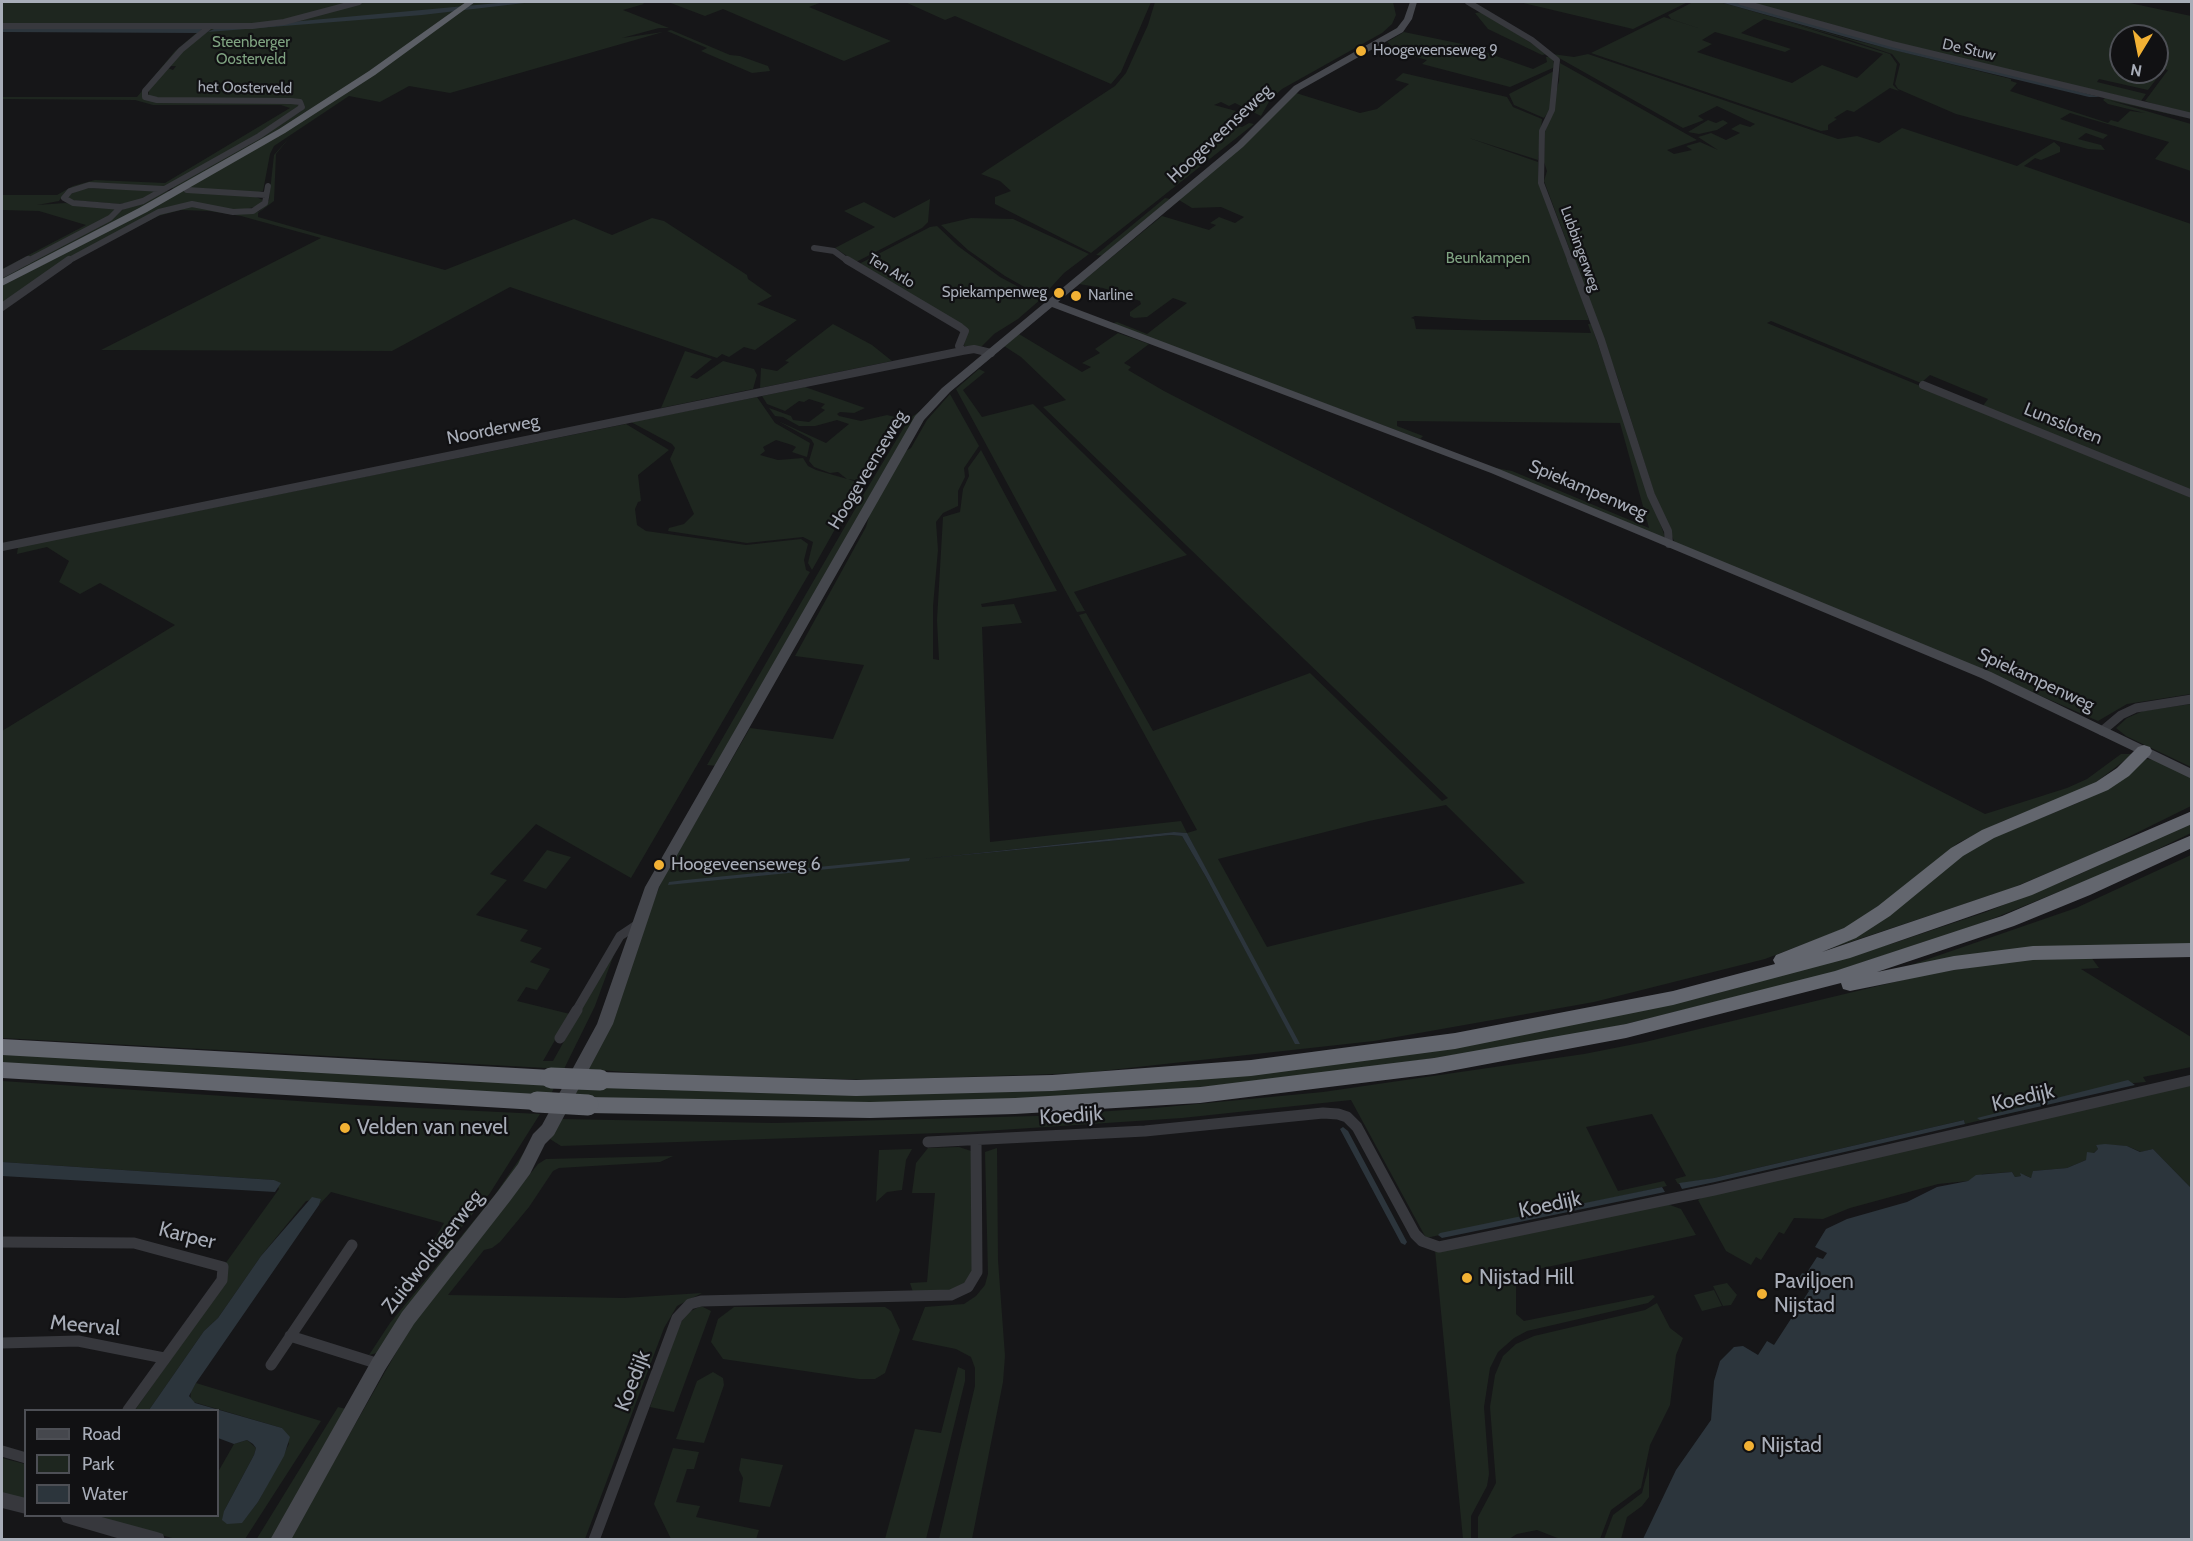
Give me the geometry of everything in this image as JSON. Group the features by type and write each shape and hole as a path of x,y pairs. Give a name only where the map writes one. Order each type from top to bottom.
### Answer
{"highway":[{"path":"2,283 143,210 272,136 372,73 470,3"},
{"path":"1619,1010 1669,990 1797,955 1838,939 1876,917 1941,863 1976,840 2102,786 2144,751"},
{"path":"2,1047 551,1078 742,1086 912,1088 1141,1078 1347,1057 1504,1033 1619,1010 1771,974 1924,928 2077,870 2192,816"},
{"path":"2,1070 588,1105 730,1109 893,1109 1085,1103 1200,1095 1339,1079 1518,1052 1626,1031 1763,998 1890,961 2008,921 2084,890 2192,841"},
{"path":"1763,998 1805,994 1991,957 2060,951 2192,950"}],"main road":[{"name":"Hoogeveenseweg","path":"556,1115 605,1024 652,887 904,440 933,402 1240,145 1298,88 1357,52 1400,30 1408,19 1413,2"},
{"name":"Spiekampenweg","path":"1051,303 1425,444 1986,675 2192,775"},
{"name":"Zuidwoldigerweg","path":"280,1539 379,1364 421,1300 524,1169 535,1160 544,1146 548,1130 556,1115"}],"street":[{"path":"2,26 208,27 284,22 358,2"},
{"name":"Lubbingerweg","path":"1468,2 1532,40 1557,60 1552,110 1542,131 1541,183 1601,340 1651,495 1668,531 1669,544"},
{"name":"De Stuw","path":"1742,2 1902,46 2117,96 2192,117"},
{"name":"het Oosterveld","path":"162,189 89,185 73,189 64,196 65,200 73,203 121,207 147,199 182,181 302,107 300,102 291,101 157,100 145,97 145,91 179,52 208,27"},
{"path":"2,307 64,263 159,212 195,204 244,212 262,206 268,186"},
{"path":"186,190 266,195"},
{"name":"het Oosterveld","path":"2,274 112,217 121,207"},
{"name":"Ten Arlo","path":"814,248 834,252 860,270 960,327 965,331 959,346 962,351"},
{"name":"Noorderweg","path":"2,547 962,351 974,350 991,353"},
{"name":"Lunssloten","path":"1923,385 2192,494"},
{"path":"2102,731 2131,710 2192,699"},
{"name":"Hoogeveenseweg","path":"560,1038 620,936 638,924"},
{"name":"Koedijk","path":"928,1142 1145,1131 1338,1114 1347,1117 1357,1127 1414,1234 1431,1245 1445,1247 1714,1190 2192,1080"},
{"name":"Koedijk","path":"594,1539 677,1318 690,1304 701,1301 951,1295 968,1287 974,1280 977,1261 976,1141"},
{"name":"Karper","path":"2,1242 134,1244 223,1267 222,1280 129,1409"},
{"path":"271,1365 351,1245"},
{"path":"291,1336 379,1364"},
{"name":"Meerval","path":"2,1343 78,1341 164,1358"},
{"path":"2,1451 24,1457"},
{"path":"2,1500 24,1506"},
{"path":"76,1517 157,1539"}],"green space":[{"name":"Steenberger Oosterveld","path":"2,2 355,2 305,16 360,2 642,2 644,4 623,10 669,28 659,28 622,38 663,32 450,93 409,86 380,102 349,96 274,146 270,154 263,191 255,193 203,189 185,191 254,196 263,200 259,206 236,211 194,203 161,210 61,264 2,305 2,286 181,192 340,96 334,96 140,210 2,281 2,275 114,217 126,207 172,191 174,189 171,188 177,184 300,112 305,106 296,100 148,98 149,90 168,68 173,70 176,66 170,66 181,51 214,27 2,25"},
{"path":"668,2 822,2 809,7 891,41 844,61 723,9 705,16"},
{"path":"905,2 1151,2 1121,72 1111,84 955,16 945,20"},
{"path":"1155,2 1393,2 1396,15 1392,24 1382,33 1282,89 1270,100 1261,116 1235,103 1229,106 1221,102 1214,105 1236,111 1224,124 1242,127 1249,123 1254,124 1091,253 995,204 995,197 1011,191 1000,181 981,174 1115,86 1126,73 1148,25"},
{"path":"1519,2 1688,2 1633,29"},
{"path":"1693,2 1720,2 1850,39 2011,79 2017,83 2010,91 2108,123 2111,120 2118,122 2130,111 2145,113 2108,104 2103,100 2106,97 2191,119 2108,100 2191,124 2191,171 2155,159 2169,142 2070,113 2060,119 2108,135 2103,139 2086,133 2078,139 2101,145 2105,150 2088,149 1956,114 1898,89 1895,84 1900,64 1892,54 1788,22 1890,54 1897,64 1893,85 1899,91 1890,88 1854,112 1847,110 1834,118 1837,119 1828,125 1828,130 1821,131 1591,53 1664,17 1701,29 1671,19 1668,15","holes":["1764,19 1883,54 1857,78 1822,65 1792,83 1697,52 1712,44 1702,40 1715,32 1785,52 1791,49 1741,33"]},
{"path":"1748,2 2125,2 2191,16 2191,116 2145,101 2158,84 2169,84 2169,24 2109,24 2109,81 2099,79 2097,82 2146,94 2141,101 1906,47"},
{"path":"1483,12 1548,54 1542,55 1488,29 1475,13"},
{"path":"201,29 204,29 144,91 143,98 287,102 300,105 300,109 166,188 92,184 65,192 59,201 37,205 65,203 115,207 115,213 2,273 2,269 86,225 39,211 2,210 2,195 57,195 73,186 95,180 165,183 290,108 281,105 153,105 135,100 2,99 2,97 137,97 175,51"},
{"path":"671,30 730,55 740,56 768,66 770,71 752,73 701,51 707,48 667,31"},
{"path":"1404,32 1462,44 1533,69 1547,62 1546,57 1552,57 1555,67 1510,87 1422,64 1427,60 1409,55 1405,58 1396,57 1400,53 1387,42"},
{"path":"1552,54 1574,57 1588,54 1838,139 1857,136 1879,143 1902,128 2017,166 2054,142 2060,147 2060,152 2041,160 2035,158 2024,166 2191,224 2191,492 1982,407 1988,399 1930,375 1921,383 1771,321 1767,323 2191,497 2191,694 2127,704 2098,721 1948,655 1675,543 1659,508 1617,376 1544,181 1547,171 1544,162 1545,132 1559,81 1560,63 1697,140 1667,150 1674,154 1692,150 1686,146 1700,142 1718,150 1698,137 1711,133 1726,140 1740,133 1731,129 1740,124 1750,127 1755,124 1717,106 1698,116 1704,120 1683,128"},
{"path":"1556,70 1550,110 1544,118 1514,105 1509,94"},
{"name":"Beunkampen","path":"1403,73 1507,97 1513,107 1542,119 1538,160 1469,138 1538,162 1539,178 1589,320 1481,320 1415,316 1411,318 1414,319 1416,329 1591,333 1588,324 1591,324 1665,537 1661,538 1490,467 1512,471 1649,528 1620,423 1397,421 1397,426 1423,436 1420,439 1111,324 1117,322 1147,334 1187,303 1173,298 1147,317 1134,318 1130,316 1130,312 1141,304 1140,301 1103,288 1079,284 1162,216 1209,230 1216,225 1210,223 1219,217 1235,223 1244,217 1221,207 1192,208 1179,200 1251,138 1296,93 1360,113 1377,109 1409,84 1395,80"},
{"path":"2121,84 2153,84 2148,90"},
{"path":"1708,120 1716,123 1723,120 1728,123 1717,130 1699,134 1688,132"},
{"path":"290,137 276,154 274,201 258,213 258,217 445,270 574,219 612,235 652,218 664,221 747,275 748,279 772,296 757,304 797,320 755,350 744,347 729,357 722,354 717,358 510,287 392,351 101,350 321,238 241,216 181,210 158,216 78,258 2,311 2,308 57,268 164,211 193,205 250,214 260,211 269,200 274,155"},
{"path":"82,188 161,190 142,201 118,204 70,200 67,196"},
{"path":"1165,198 1170,199 1104,256 1096,255"},
{"path":"930,199 928,222 922,228 856,262 835,248 875,227 844,211 864,202 894,218"},
{"path":"971,218 1013,219 1089,254 1064,273 1042,297 1005,276 968,250 941,225"},
{"path":"937,226 958,246 1000,277 1041,299 1018,319 994,334 981,347 964,346 966,331 859,264 930,227"},
{"path":"833,324 872,345 892,361 760,388 761,368 777,371 789,362 785,361"},
{"path":"1118,333 1149,344 1124,363 1131,367 1128,370 1164,391 1985,814 2067,788 2087,779 2121,754 2133,754 2091,786 2003,821 1958,843 1883,903 1846,928 1765,959 1594,1002 1374,1041 1083,1073 874,1080 652,1074 586,1069 663,878 750,728 833,739 864,665 795,656 866,527 871,509 902,453 911,448 927,420 950,394 979,446 964,468 965,477 958,491 958,506 943,513 936,522 938,550 933,606 933,659 939,660 937,620 943,517 960,512 963,489 969,476 968,468 981,450 1057,591 981,604 982,607 1014,604 1022,623 982,627 990,842 1181,821 1187,833 1197,830 1079,615 1086,613 1153,731 1310,673 1442,801 1448,798 1043,407 1066,400 1021,357 1004,346 1019,334 1082,372 1091,367 1082,363 1100,353 1095,349","holes":["1446,805 1525,883 1267,947 1218,859 1369,821","1174,832 1187,833 1295,1043 1182,836 1171,835 923,859"]},
{"path":"685,351 712,359 690,377 697,379 723,361 754,369 757,375 753,389 661,408"},
{"path":"979,369 985,372 963,390 982,417 1033,404 1187,555 1074,592 1085,611 1077,612 956,389"},
{"path":"805,387 865,408 854,413 840,412 837,414 839,416 861,421 887,415 903,419 886,440 862,481 847,479 838,472 830,473 814,467 809,461 814,444 811,439 778,421 826,443 849,424 837,420 815,426 799,426 783,417 775,416 769,408 791,416 793,420 809,422 825,410 821,408 825,404 809,399 804,402 799,401 785,411 767,404 762,396"},
{"path":"757,397 775,423 810,443 807,457 792,452 796,447 776,440 763,447 765,451 760,455 778,460 803,458 808,466 816,470 861,483 812,570 808,563 813,542 803,537 747,543 668,531 669,528 684,524 694,514 670,459 675,448 672,444 631,422"},
{"path":"920,411 718,766 707,765 865,492 909,419"},
{"path":"626,424 669,450 638,475 641,501 635,509 637,525 646,531 746,545 801,539 808,544 804,560 806,570 810,572 631,878 536,824 490,874 507,880 476,915 528,930 520,941 542,948 530,962 550,969 537,990 526,987 517,1001 570,1014 543,1061 553,1061 617,946 595,1006 564,1069 2,1038 2,731 175,625 100,583 80,594 59,582 69,561 47,547 17,554 18,547"},
{"path":"2191,704 2191,767 2126,736 2116,728 2127,718 2143,711"},
{"path":"2146,759 2155,760 2191,777 2191,806 2098,852 2012,888 1826,950 1972,846 2080,802 2105,789"},
{"path":"2191,823 2191,833 2127,864 1987,921 1824,975 1626,1024 1521,1045 1313,1076 1139,1093 989,1101 823,1103 571,1097 576,1088 605,1087 737,1092 927,1093 1532,1033 1707,996 1894,943 1986,912 2071,878"},
{"path":"547,850 571,857 546,889 523,881"},
{"path":"2191,855 2191,947 1905,967 2076,908"},
{"path":"2091,957 2099,968 2081,969 2191,1037 2191,1067 2143,1077 2146,1082 1965,1124 1964,1120 1714,1178 1678,1184 1675,1179 1686,1176 1652,1114 1586,1127 1618,1191 1664,1181 1667,1186 1426,1238 1351,1100 1182,1118 970,1132 561,1146 550,1139 560,1119 774,1123 1036,1116 1155,1108 1323,1092 1584,1054 1645,1042 1928,974 2011,961"},
{"path":"2,1051 555,1086 550,1096 2,1063"},
{"path":"2,1081 357,1105 540,1114 490,1193 394,1309 444,1223 331,1192 319,1205 321,1199 306,1201 261,1256 218,1318 204,1331 150,1409 136,1409 225,1282 228,1271 225,1264 279,1189 274,1180 2,1162"},
{"path":"2191,1085 2191,1188 2153,1149 2141,1152 2127,1146 2096,1145 2098,1149 2086,1160 2067,1168 2034,1171 2031,1178 2025,1175 2015,1177 2012,1172 1983,1174 1968,1181 1938,1184 1850,1208 1823,1219 1794,1218 1784,1234 1779,1232 1761,1260 1756,1257 1751,1265 1726,1251 1698,1200 1702,1197"},
{"path":"959,1147 971,1151 973,1268 970,1280 951,1290 913,1292 910,1283 927,1282 935,1193 912,1193 916,1163 928,1148"},
{"path":"997,1148 998,1260 1005,1356 1003,1382 972,1539 939,1539 975,1386 975,1368 971,1357 956,1349 912,1340 925,1307 964,1304 976,1296 985,1285 988,1274 985,1152"},
{"path":"912,1149 906,1160 902,1190 887,1192 876,1202 879,1150"},
{"path":"525,1151 528,1152 381,1352 369,1355 390,1323 494,1196"},
{"path":"673,1156 660,1162 559,1168 553,1171 529,1207 500,1242 484,1250 448,1295 624,1298 702,1293 677,1306 664,1328 585,1539 289,1540 417,1316 538,1164 546,1159"},
{"path":"1667,1204 1681,1209 1696,1235 1524,1272 1516,1277 1516,1314 1524,1321 1653,1295 1655,1297 1648,1303 1527,1331 1514,1338 1498,1352 1490,1368 1484,1407 1489,1474 1487,1486 1471,1516 1471,1539 1463,1539 1435,1250"},
{"path":"1727,1283 1737,1295 1731,1305 1723,1306 1713,1286"},
{"path":"1714,1290 1722,1306 1702,1311 1694,1295"},
{"path":"1657,1303 1670,1328 1683,1338 1676,1355 1670,1405 1650,1445 1641,1488 1611,1510 1600,1539 1560,1539 1537,1530 1517,1534 1509,1539 1478,1539 1478,1517 1496,1483 1490,1407 1495,1375 1503,1356 1516,1344 1534,1336 1645,1310"},
{"path":"701,1306 711,1311 674,1412 650,1407 678,1327 687,1313"},
{"path":"734,1307 885,1307 891,1311 900,1330 885,1373 875,1379 859,1379 723,1359 711,1342 718,1319"},
{"path":"958,1367 965,1370 965,1381 926,1539 885,1539 915,1429 941,1433"},
{"path":"713,1372 723,1378 724,1385 704,1443 676,1439 697,1381"},
{"path":"196,1383 321,1421 245,1539 176,1539 91,1517 219,1517 219,1470 234,1444 247,1440 256,1448 254,1455 224,1511 247,1516 258,1502 289,1444 282,1428 190,1401 191,1391"},
{"path":"338,1407 346,1409 273,1539 256,1540"},
{"path":"673,1448 699,1452 694,1469 687,1469 676,1502 700,1506 696,1517 759,1530 756,1539 671,1539 654,1504"},
{"path":"2,1458 24,1464 24,1499 2,1493"},
{"path":"741,1458 783,1465 770,1507 739,1502 743,1478 739,1470"},
{"path":"1649,1466 1649,1497 1642,1506 1627,1517 1621,1539 1604,1539 1613,1515 1642,1493"}],"water":[{"path":"509,2 533,2 422,15 208,32 214,29"},
{"path":"1720,2 1736,2 2100,97 2089,97 1889,49"},
{"path":"2,28 202,29 198,33 2,32"},
{"path":"1174,832 1187,833 1300,1044 1295,1044 1182,836 1171,835 923,859"},
{"path":"910,858 909,861 668,885 669,882 685,880"},
{"path":"2128,1080 2135,1085 1980,1120 1977,1118"},
{"path":"1964,1120 1965,1124 1715,1182 1682,1189 1679,1183 1714,1178"},
{"path":"1343,1127 1348,1131 1407,1242 1405,1245 1401,1243 1340,1129"},
{"name":"Nijstad","path":"2096,1145 2127,1146 2140,1152 2153,1149 2191,1188 2191,1539 1643,1539 1676,1470 1711,1420 1714,1381 1720,1361 1734,1347 1743,1346 1758,1355 1767,1341 1774,1345 1809,1291 1796,1283 1802,1273 1806,1274 1817,1257 1823,1259 1827,1253 1815,1247 1826,1229 1847,1219 1907,1202 1937,1187 1968,1181 1976,1175 2012,1172 2015,1177 2021,1176 2020,1173 2031,1178 2033,1171 2067,1168 2086,1160 2087,1152 2094,1153 2098,1149"},
{"path":"2,1162 274,1180 281,1183 275,1192 2,1176"},
{"path":"1662,1187 1665,1192 1442,1238 1438,1235 1440,1233"},
{"path":"312,1197 321,1199 189,1396 195,1403 216,1409 150,1409 204,1331 218,1318 261,1256"},
{"path":"219,1410 282,1428 290,1437 284,1456 258,1502 242,1523 227,1524 222,1520 224,1511 256,1448 247,1440 234,1444 219,1438"}],"place":[{"name":"Hoogeveenseweg 9","path":"1361,51"},
{"name":"Spiekampenweg","path":"1059,293"},
{"name":"Narline","path":"1076,296"},
{"name":"Hoogeveenseweg 6","path":"659,865"},
{"name":"Velden van nevel","path":"345,1128"},
{"name":"Nijstad Hill","path":"1467,1278"},
{"name":"Paviljoen Nijstad","path":"1762,1294"},
{"name":"Nijstad","path":"1749,1446"}]}
